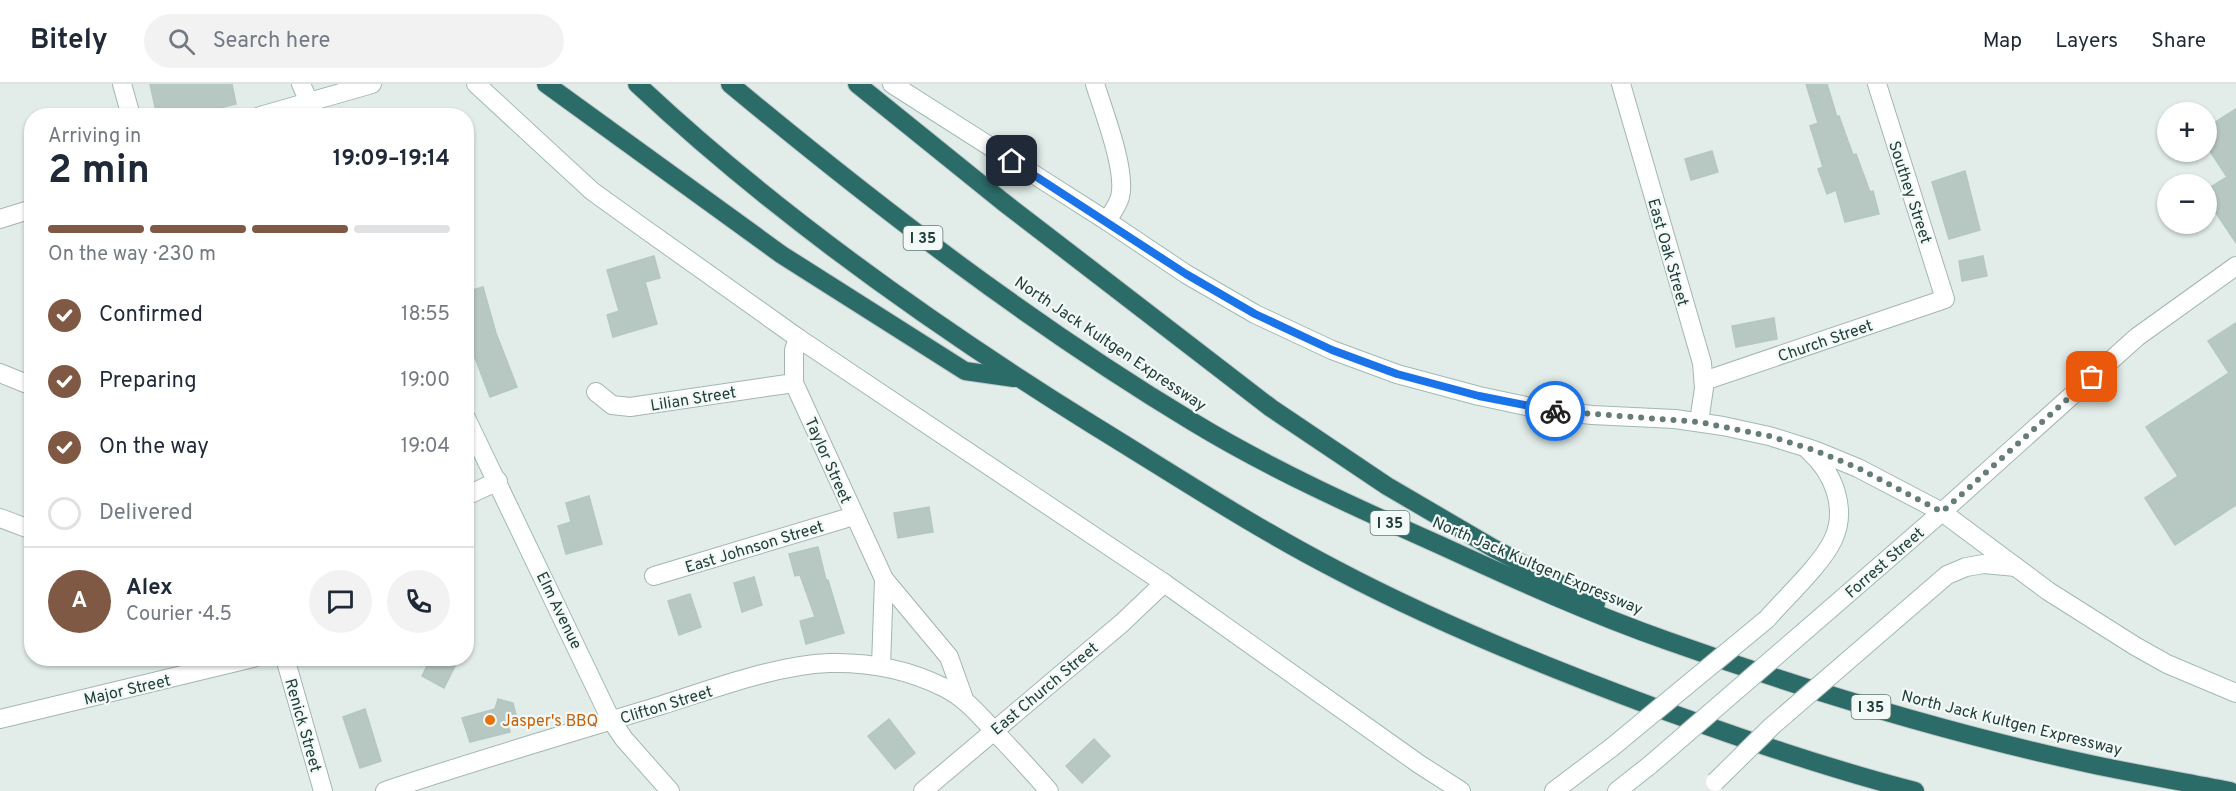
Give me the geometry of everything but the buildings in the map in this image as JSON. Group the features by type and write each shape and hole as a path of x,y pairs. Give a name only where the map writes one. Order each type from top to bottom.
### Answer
{"highway":[{"path":"546,84 782,255 965,371 1018,378"},
{"path":"637,84 758,189 883,283 1018,378 1203,493 1336,570 1480,638 1593,684 1747,741 1915,791"},
{"name":"North Jack Kultgen Expressway","path":"730,84 831,168 957,264 1125,380 1196,424 1282,472 1379,518 1570,603 1667,641 1866,705 1966,734 2080,761 2230,791"},
{"path":"857,84 1002,201 1271,408 1387,486 1493,548 1667,641"},
{"path":"1820,764 1885,791"}],"main road":[{"path":"122,84 129,108"},
{"path":"301,84 312,108"},
{"path":"314,108 372,84"},
{"path":"476,84 592,191 798,338 1164,583 1419,764 1461,791"},
{"path":"892,84 1186,274 1255,314 1332,350 1397,374 1540,410 1699,422 1769,436 1806,447 1858,468 1942,512 2048,591 2151,655 2188,674 2236,693"},
{"path":"1095,84 1117,157 1122,183 1120,198 1107,221"},
{"name":"East Oak Street","path":"1621,84 1698,349 1704,381 1699,422"},
{"name":"Southey Street","path":"1877,84 1945,299"},
{"path":"0,219 24,212"},
{"name":"Forrest Street","path":"1617,791 1942,512 2137,337 2236,266"},
{"name":"Church Street","path":"1704,381 1945,299"},
{"name":"Taylor Street","path":"798,338 794,350 794,383 854,516 884,579 949,657 964,699"},
{"path":"0,373 24,383"},
{"name":"Lilian Street","path":"596,392 612,405 630,407 794,383"},
{"name":"Elm Avenue","path":"474,434 611,720 624,739 670,791"},
{"path":"1554,791 1611,748 1767,619 1817,562 1833,540 1838,521 1838,506 1835,486 1821,461 1806,447"},
{"path":"474,492 498,481"},
{"name":"East Johnson Street","path":"654,576 854,516"},
{"path":"0,518 24,527"},
{"path":"1713,787 1772,726 1947,575 1966,567 1984,564 2017,568"},
{"name":"Taylor Street","path":"884,579 881,666 912,674 964,699 1049,791"},
{"name":"East Church Street","path":"923,791 1122,622 1164,583"},
{"name":"Clifton Street","path":"385,791 461,765 748,679 827,663 881,666"},
{"name":"Major Street","path":"0,719 220,666"},
{"name":"Renick Street","path":"287,666 323,791"}],"way so far":[{"path":"1555,411 1675,419 1769,436 1814,450 1858,468 1942,512 2092,377"}],"place":[{"name":"Jasper's BBQ","path":"490,720"}],"route":[{"path":"1012,161 1186,274 1255,314 1332,350 1397,374 1479,396 1540,410 1555,411"}]}
